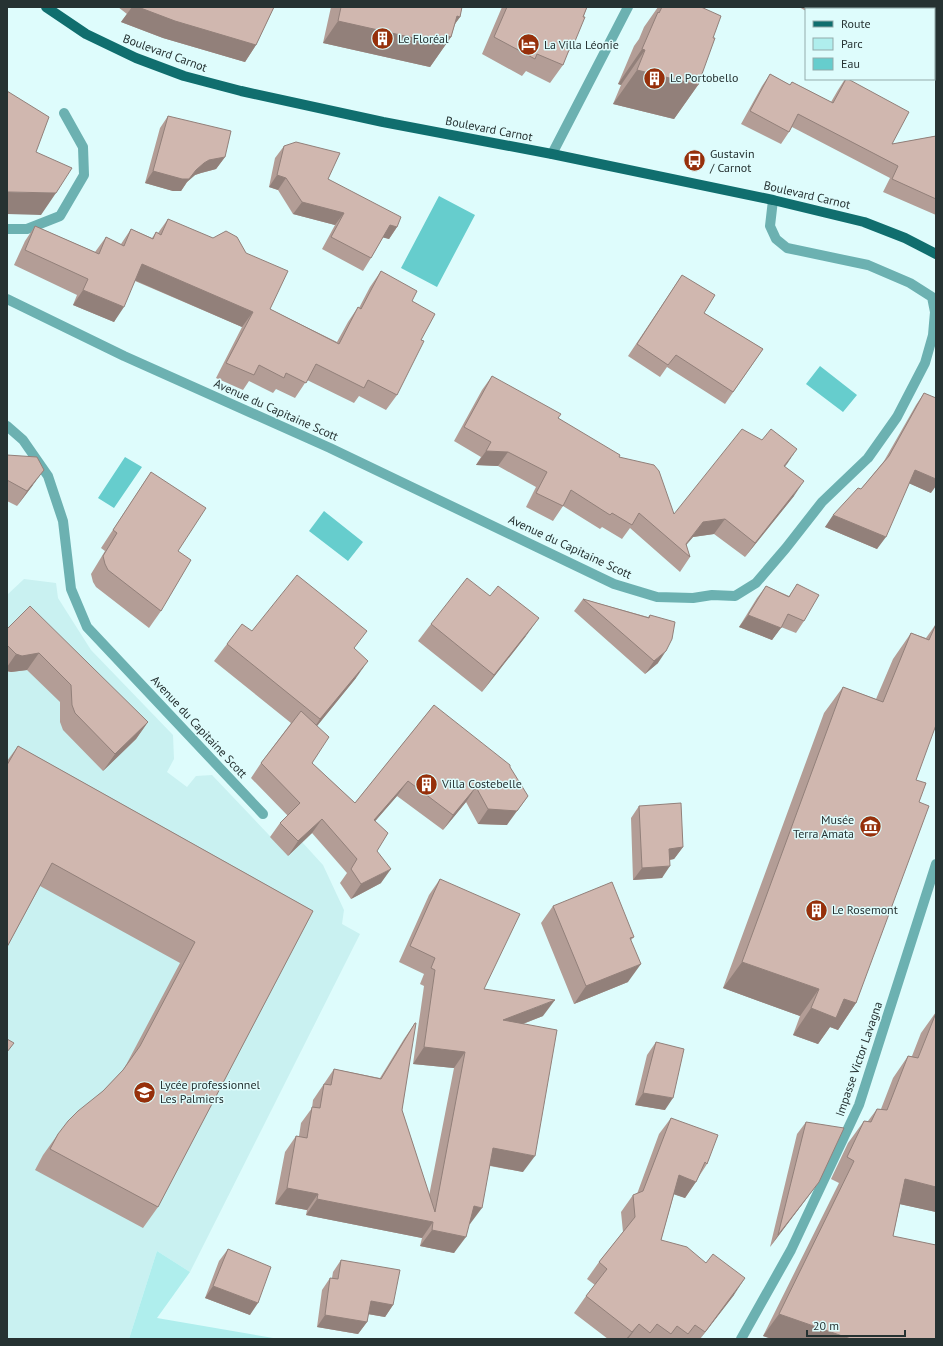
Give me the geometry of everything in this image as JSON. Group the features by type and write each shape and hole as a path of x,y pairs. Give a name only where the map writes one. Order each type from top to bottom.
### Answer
{"main road":[{"name":"Boulevard Carnot","path":"46,7 86,34 136,58 184,76 241,91 383,122 552,154 773,200 864,222 906,238 936,254"}],"street":[{"path":"552,154 628,7"},
{"path":"7,229 27,230 60,216 84,175 83,147 64,113"},
{"name":"Avenue du Capitaine Scott","path":"7,299 124,356 330,448 614,584 657,597 692,598 712,595 735,596 756,583 822,502 868,458 897,416 925,363 933,335 935,312 932,297 910,283 868,265 788,248 776,239 770,226 773,200"},
{"name":"Avenue du Capitaine Scott","path":"7,426 22,440 48,476 63,521 71,589 87,627 263,814"},
{"name":"Impasse Victor Lavagna","path":"741,1339 791,1250 859,1105 936,864"}],"shaded area":[{"name":"Lycée professionnel Les Palmiers","path":"24,579 56,583 58,598 91,650 173,735 174,759 167,772 187,787 196,776 212,775 288,855 302,842 323,865 344,910 342,924 360,934 190,1272 157,1251 129,1339 7,1339 7,595"}],"green space":[{"path":"157,1251 190,1272 157,1318 279,1339 129,1339"}],"water":[{"path":"439,196 475,215 437,287 401,268"},
{"path":"820,366 857,395 843,412 806,384"},
{"path":"125,457 142,467 114,508 98,498"},
{"path":"324,511 363,542 348,561 309,531"}],"building":[{"path":"138,7 274,7 256,45 175,21"},
{"path":"341,7 462,7 460,17 457,16 451,37 448,36 445,45 338,21"},
{"name":"La Villa Léonie","path":"507,7 587,7 583,17 585,17 573,46 571,45 563,65 537,54 535,59 494,37"},
{"path":"662,7 701,7 721,16 713,38 715,38 698,85 637,70 645,50 642,49 658,12 659,13"},
{"path":"770,74 790,85 792,82 833,103 845,80 850,80 909,112 892,144 936,136 936,199 892,179 898,166 798,114 789,132 750,111"},
{"path":"7,91 49,117 36,152 72,168 56,193 7,192"},
{"path":"168,116 231,131 225,157 209,160 204,163 189,179 182,179 153,171"},
{"path":"296,142 340,153 328,179 401,217 397,227 390,225 371,258 331,237 344,213 302,202 286,178 277,175 284,146"},
{"path":"168,219 213,238 226,231 237,237 246,253 288,271 270,309 339,344 358,307 361,309 381,271 417,291 412,301 435,314 421,340 424,341 397,395 368,380 364,388 316,364 306,383 286,373 284,378 259,365 254,375 226,363 253,312 142,264 124,307 83,290 88,279 25,250 35,226 99,254 106,237 124,246 131,229 153,239 156,232 161,235"},
{"path":"682,275 715,295 704,313 763,349 733,392 676,355 668,365 637,344"},
{"path":"492,376 561,414 558,418 620,455 619,457 654,465 659,471 674,514 742,429 762,440 771,429 797,449 784,466 804,481 755,543 725,519 703,522 686,544 690,557 639,513 632,525 612,513 610,515 571,490 563,506 536,493 547,472 508,452 486,451 491,442 464,427"},
{"path":"924,393 936,398 936,479 915,470 886,537 833,515 858,488 861,489 889,456"},
{"path":"7,455 37,457 44,470 27,491 7,480"},
{"path":"151,472 206,508 178,551 191,560 161,611 108,570 103,556 117,533 113,530"},
{"path":"297,575 367,631 354,648 368,661 320,719 227,644 242,624 252,631"},
{"path":"467,578 490,596 498,586 539,618 494,675 431,624"},
{"path":"797,584 819,595 804,621 788,614 781,628 748,615 766,586 789,597"},
{"path":"583,599 649,618 650,615 675,622 672,639 666,651 654,661"},
{"path":"30,606 148,722 115,754 75,713 72,705 71,685 39,653 22,656 16,654 7,645 7,629"},
{"name":"Le Rosemont","path":"936,624 936,725 916,780 926,783 919,802 929,806 856,1003 844,999 836,1018 811,1008 819,989 742,962 843,687 883,702 911,633 929,640"},
{"path":"434,705 510,765 528,796 517,811 488,809 476,787 453,815 408,781 374,820 388,833 377,851 391,869 361,884 351,869 357,859 322,819 298,841 280,823 300,803 261,763 301,711 329,737 312,763 355,803"},
{"path":"18,746 313,911 158,1207 50,1149 58,1134 68,1121 103,1091 123,1070 140,1046 195,942 52,863 7,947 7,765"},
{"path":"681,803 683,847 669,849 670,866 642,868 639,806"},
{"path":"440,879 520,914 484,989 555,1000 503,1020 557,1030 535,1156 493,1148 482,1208 474,1206 466,1237 432,1230 433,1222 317,1199 318,1194 287,1188 296,1136 307,1138 312,1107 320,1108 324,1084 331,1085 334,1069 381,1079 416,1023 402,1110 435,1212 465,1052 424,1047 435,970 431,968 435,958 410,946"},
{"path":"612,882 634,937 630,938 641,964 586,986 553,906"},
{"path":"936,1013 936,1187 905,1179 893,1236 936,1245 936,1339 851,1339 779,1314 854,1161 847,1157 864,1121 871,1122 877,1109 887,1110 908,1056 918,1058"},
{"path":"7,1039 14,1043 7,1052"},
{"path":"656,1042 684,1049 673,1098 643,1093"},
{"path":"671,1118 718,1135 707,1164 705,1162 696,1182 679,1175 661,1240 687,1247 706,1263 713,1254 745,1278 705,1332 695,1325 688,1334 677,1326 671,1334 657,1324 650,1333 639,1324 632,1332 586,1296 607,1269 599,1262 635,1217 633,1195 643,1191"},
{"path":"806,1122 844,1128 819,1182 778,1235"},
{"path":"228,1249 271,1267 258,1303 213,1286"},
{"path":"341,1260 400,1270 393,1305 371,1301 367,1322 325,1315 330,1278 338,1279"}],"place":[{"name":"Le Floréal","path":"383,39"},
{"name":"La Villa Léonie","path":"528,45"},
{"name":"Le Portobello","path":"655,78"},
{"name":"Gustavin / Carnot","path":"694,161"},
{"name":"Villa Costebelle","path":"426,784"},
{"name":"Musée Terra Amata","path":"870,827"},
{"name":"Le Rosemont","path":"817,910"},
{"name":"Lycée professionnel Les Palmiers","path":"144,1092"}]}
